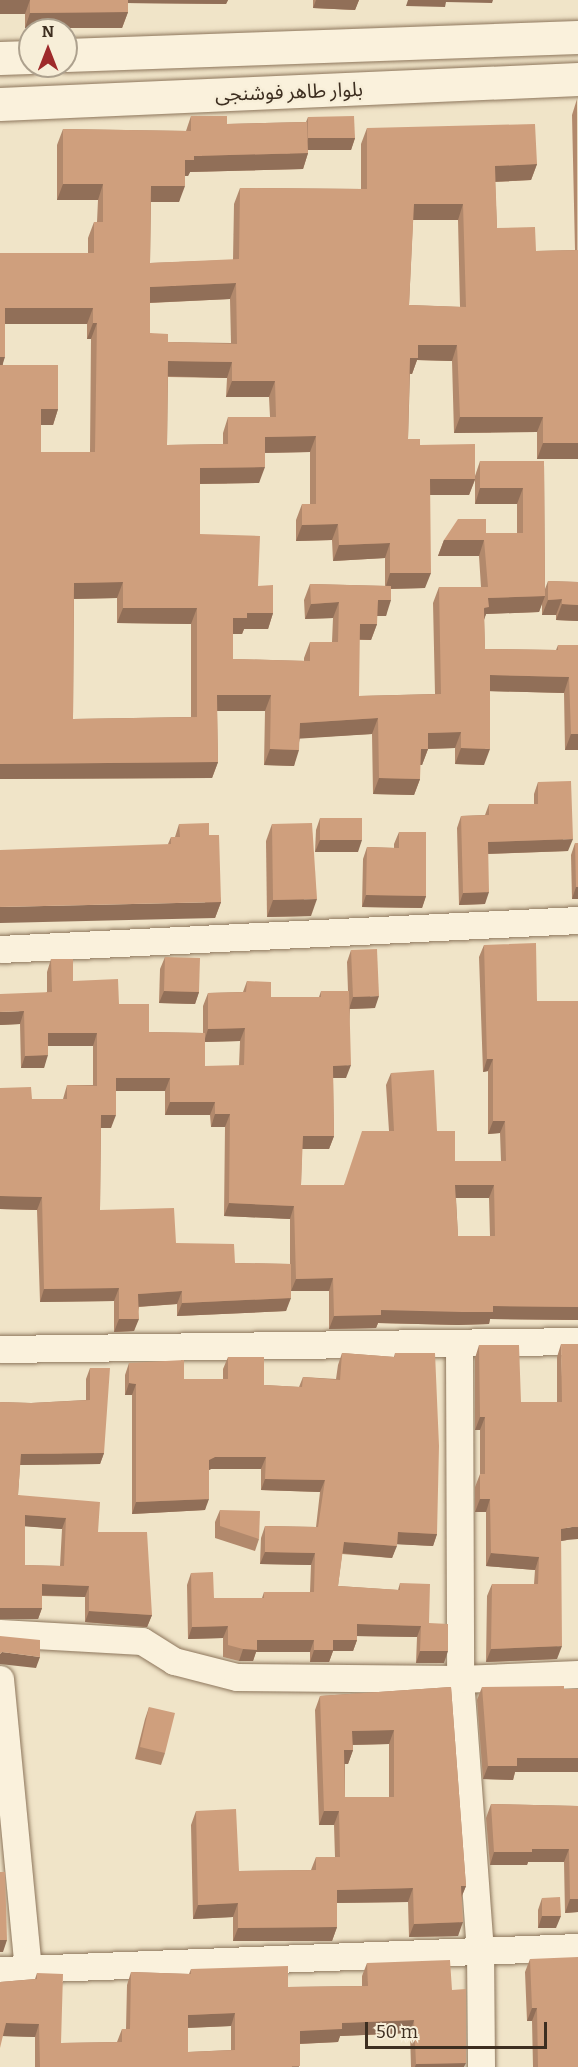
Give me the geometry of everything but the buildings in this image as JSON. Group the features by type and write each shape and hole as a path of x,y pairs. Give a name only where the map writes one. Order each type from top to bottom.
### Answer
{"street":[{"path":"78,56 578,36"},
{"path":"0,58 18,57"},
{"name":"بلوار طاهر فوشنجی","path":"0,104 578,79"},
{"path":"0,949 578,920"},
{"path":"0,1349 459,1345 578,1341"},
{"path":"459,1345 460,1679 480,1950 481,2067"},
{"path":"0,1633 142,1641 174,1661 237,1677 460,1679 578,1674"},
{"path":"0,1679 28,1970"},
{"path":"0,1970 578,1947"}]}
